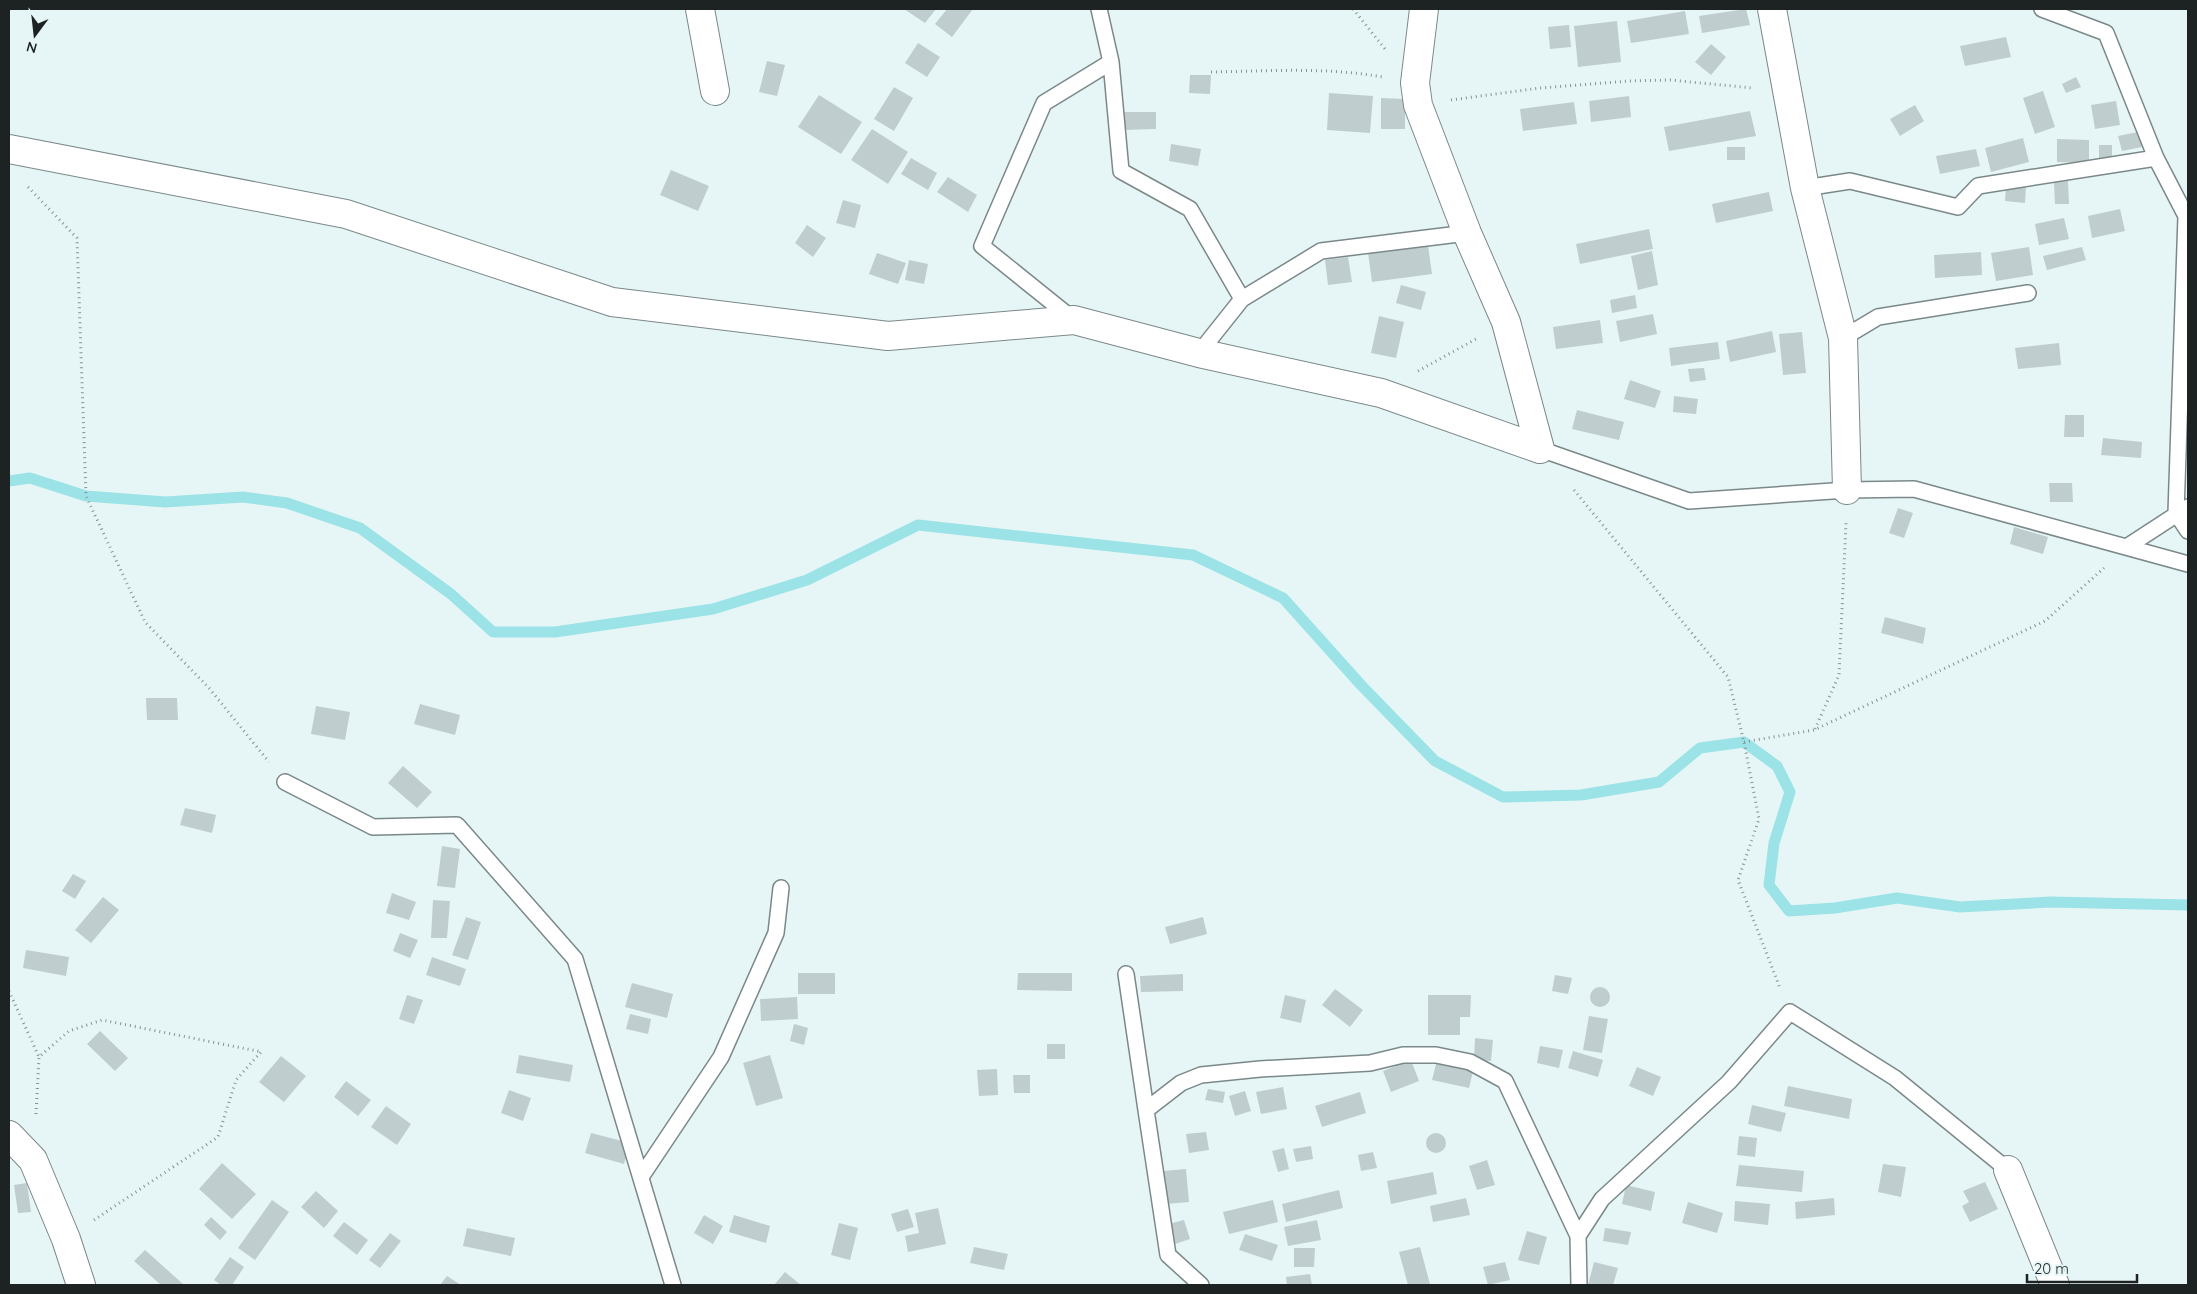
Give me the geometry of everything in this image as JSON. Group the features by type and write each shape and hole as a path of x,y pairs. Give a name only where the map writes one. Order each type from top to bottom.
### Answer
{"street":[{"path":"700,9 715,91"},
{"path":"1424,9 1416,94 1467,233 1506,322 1540,449"},
{"path":"1772,9 1805,188 1843,338 1847,490"},
{"path":"9,149 346,214 612,302 888,336 1074,320 1199,353 1381,392 1540,449"},
{"path":"9,1135 33,1160 66,1239 82,1285"},
{"path":"2008,1170 2056,1285"}],"lane":[{"path":"1099,9 1111,62 1121,171 1190,208 1242,299"},
{"path":"2042,9 2106,32 2156,158 2186,216 2182,510 2188,531"},
{"path":"1074,320 982,246 1044,103 1111,62"},
{"path":"1805,188 1850,181 1958,207 1978,186 2156,158"},
{"path":"1199,353 1242,299 1321,251 1467,233"},
{"path":"1843,338 1878,317 2028,293"},
{"path":"1540,449 1689,501 1847,490 1914,489 2128,546 2188,564"},
{"path":"2128,546 2182,510"},
{"path":"285,782 373,827 456,825 575,959 673,1285"},
{"path":"641,1177 721,1057 776,933 781,888"},
{"path":"1126,974 1168,1255 1201,1285"},
{"path":"1578,1236 1602,1199 1729,1082 1790,1012 1895,1078 2008,1170"},
{"path":"1146,1110 1181,1083 1201,1075 1260,1069 1370,1063 1403,1055 1436,1055 1470,1062 1505,1080 1578,1236 1579,1285"}],"path":[{"path":"1353,9 1416,94"},
{"path":"1211,72 1293,71 1359,73 1416,94 1670,80 1788,89"},
{"path":"22,182 77,238 86,496 145,622 209,688 285,782"},
{"path":"1381,392 1506,322"},
{"path":"1571,487 1728,678 1744,742 1759,819 1738,880 1790,1012"},
{"path":"1814,730 1839,675 1847,490"},
{"path":"1744,742 1814,730 2046,621 2128,546"},
{"path":"9,991 39,1057 33,1160"},
{"path":"39,1057 69,1031 102,1020 262,1052 236,1080 218,1137 66,1239"}],"building":[{"path":"904,9 936,9 925,23"},
{"path":"947,9 973,9 952,37 935,24"},
{"path":"1746,9 1750,25 1702,33 1699,16"},
{"path":"1685,11 1689,34 1631,43 1627,21"},
{"path":"1617,21 1621,62 1578,67 1574,26"},
{"path":"1569,25 1571,47 1550,49 1548,27"},
{"path":"2006,37 2011,57 1965,66 1960,46"},
{"path":"918,43 940,57 927,77 905,63"},
{"path":"1711,44 1726,57 1711,75 1695,62"},
{"path":"767,61 785,65 777,96 759,92"},
{"path":"1190,75 1211,75 1210,94 1189,93"},
{"path":"2076,77 2081,87 2066,93 2062,84"},
{"path":"894,87 913,98 894,131 874,119"},
{"path":"2043,91 2055,127 2035,134 2023,98"},
{"path":"1329,93 1373,96 1370,133 1327,130"},
{"path":"819,95 862,122 841,154 798,127"},
{"path":"1629,96 1631,117 1591,122 1589,101"},
{"path":"1381,98 1405,99 1405,129 1381,129"},
{"path":"2116,101 2120,125 2095,129 2091,105"},
{"path":"1574,102 1577,124 1523,131 1520,109"},
{"path":"1915,105 1924,121 1900,136 1890,119"},
{"path":"1750,111 1756,136 1669,151 1664,127"},
{"path":"1123,112 1156,112 1156,129 1122,130"},
{"path":"872,129 908,152 888,184 851,160"},
{"path":"2138,132 2142,147 2122,151 2118,136"},
{"path":"2023,138 2029,162 1991,172 1985,148"},
{"path":"2057,139 2089,140 2089,163 2057,162"},
{"path":"1171,144 1201,149 1198,166 1169,161"},
{"path":"2099,145 2112,145 2112,161 2099,160"},
{"path":"1727,147 1745,147 1745,160 1727,160"},
{"path":"1976,149 1980,166 1940,174 1936,156"},
{"path":"911,158 937,173 928,190 901,174"},
{"path":"671,170 709,186 698,211 660,195"},
{"path":"948,177 977,195 968,212 937,192"},
{"path":"2068,181 2069,204 2055,204 2054,182"},
{"path":"2006,185 2026,187 2025,203 2005,201"},
{"path":"1769,192 1773,211 1716,223 1712,204"},
{"path":"843,200 861,205 855,228 836,223"},
{"path":"2120,209 2125,231 2092,238 2088,216"},
{"path":"2064,218 2069,239 2039,245 2035,224"},
{"path":"807,225 826,238 813,257 795,243"},
{"path":"1649,229 1653,249 1580,264 1576,244"},
{"path":"1428,245 1432,274 1372,282 1368,253"},
{"path":"2029,247 2033,275 1996,281 1991,253"},
{"path":"2082,247 2086,260 2047,270 2043,256"},
{"path":"1652,251 1658,285 1638,290 1631,256"},
{"path":"1981,252 1982,275 1935,278 1934,255"},
{"path":"877,253 906,263 898,284 869,274"},
{"path":"1348,257 1352,282 1328,285 1325,260"},
{"path":"909,260 928,264 924,284 905,280"},
{"path":"1401,285 1426,292 1421,310 1396,303"},
{"path":"1635,295 1637,308 1612,313 1610,300"},
{"path":"1653,314 1657,334 1620,342 1616,321"},
{"path":"1379,316 1404,322 1396,358 1371,353"},
{"path":"1600,320 1603,343 1556,349 1553,327"},
{"path":"1772,331 1776,352 1730,362 1726,341"},
{"path":"1802,332 1806,373 1783,375 1779,334"},
{"path":"1718,342 1720,359 1671,366 1669,348"},
{"path":"2059,343 2061,365 2018,369 2015,348"},
{"path":"1704,368 1706,380 1690,382 1688,369"},
{"path":"1630,380 1661,391 1655,408 1624,399"},
{"path":"1674,396 1698,399 1696,414 1673,412"},
{"path":"1577,410 1624,422 1619,440 1572,429"},
{"path":"2065,415 2084,415 2084,437 2064,437"},
{"path":"2103,438 2142,442 2141,458 2101,455"},
{"path":"2049,483 2072,483 2073,502 2050,502"},
{"path":"1898,508 1913,513 1904,538 1889,533"},
{"path":"2014,527 2048,537 2043,554 2010,544"},
{"path":"1885,617 1926,628 1923,644 1881,633"},
{"path":"146,698 177,698 178,720 147,720"},
{"path":"420,704 460,715 455,735 414,724"},
{"path":"316,706 350,712 345,740 311,734"},
{"path":"403,766 432,792 417,808 388,783"},
{"path":"185,808 216,815 212,833 180,825"},
{"path":"442,846 460,849 455,888 437,886"},
{"path":"73,874 86,881 75,899 62,891"},
{"path":"392,893 416,902 409,920 386,913"},
{"path":"103,897 119,910 91,943 75,930"},
{"path":"433,900 450,901 447,938 431,938"},
{"path":"466,917 481,922 468,960 452,955"},
{"path":"1203,917 1207,934 1170,944 1165,927"},
{"path":"400,933 418,940 410,958 393,951"},
{"path":"26,950 69,957 66,976 23,968"},
{"path":"432,957 466,969 460,986 426,975"},
{"path":"798,973 835,973 835,994 798,994"},
{"path":"1018,973 1072,973 1072,991 1017,990"},
{"path":"1183,974 1183,991 1141,992 1140,976"},
{"path":"1555,975 1572,978 1568,994 1552,991"},
{"path":"632,983 673,994 667,1018 625,1007"},
{"path":"1600,987 1607,990 1610,997 1607,1004 1600,1007 1593,1004 1590,997 1593,990"},
{"path":"1335,989 1363,1010 1350,1027 1322,1005"},
{"path":"407,995 423,1000 414,1024 399,1019"},
{"path":"1285,995 1306,1000 1301,1023 1280,1018"},
{"path":"1428,995 1471,995 1470,1017 1460,1017 1460,1035 1428,1035"},
{"path":"797,997 798,1019 761,1021 760,999"},
{"path":"630,1014 651,1019 648,1034 626,1029"},
{"path":"1589,1016 1608,1019 1602,1053 1583,1050"},
{"path":"794,1024 808,1028 804,1045 790,1041"},
{"path":"100,1031 128,1058 115,1071 87,1044"},
{"path":"1475,1038 1493,1040 1491,1061 1474,1060"},
{"path":"1047,1044 1065,1044 1065,1059 1047,1059"},
{"path":"1540,1046 1563,1050 1559,1068 1537,1063"},
{"path":"1573,1051 1603,1060 1598,1077 1568,1068"},
{"path":"519,1055 573,1065 570,1082 516,1073"},
{"path":"770,1055 783,1098 756,1106 743,1063"},
{"path":"281,1056 306,1076 284,1102 259,1082"},
{"path":"1411,1060 1419,1081 1391,1092 1383,1071"},
{"path":"1437,1060 1474,1067 1469,1088 1432,1080"},
{"path":"1637,1067 1661,1077 1653,1096 1629,1086"},
{"path":"997,1069 998,1095 979,1096 977,1070"},
{"path":"1013,1075 1030,1075 1030,1093 1014,1093"},
{"path":"346,1081 371,1100 358,1116 334,1097"},
{"path":"1788,1086 1852,1099 1849,1119 1784,1106"},
{"path":"1283,1087 1287,1109 1261,1114 1256,1092"},
{"path":"1208,1089 1225,1092 1223,1103 1205,1100"},
{"path":"509,1090 531,1098 523,1121 501,1113"},
{"path":"1245,1091 1251,1111 1235,1116 1229,1096"},
{"path":"1360,1092 1366,1113 1322,1127 1315,1106"},
{"path":"1752,1105 1786,1113 1781,1132 1748,1124"},
{"path":"386,1106 411,1124 397,1145 371,1127"},
{"path":"1206,1132 1209,1150 1189,1153 1186,1134"},
{"path":"591,1133 630,1143 624,1164 585,1153"},
{"path":"1436,1133 1443,1136 1446,1143 1443,1150 1436,1153 1429,1150 1426,1143 1429,1136"},
{"path":"1739,1136 1757,1138 1755,1157 1737,1155"},
{"path":"1311,1146 1313,1159 1296,1162 1293,1149"},
{"path":"1284,1148 1289,1169 1278,1172 1272,1151"},
{"path":"1373,1152 1377,1168 1361,1171 1358,1155"},
{"path":"1487,1160 1495,1185 1477,1190 1469,1166"},
{"path":"222,1163 256,1194 232,1219 199,1189"},
{"path":"1883,1164 1906,1167 1901,1197 1878,1192"},
{"path":"1739,1165 1804,1171 1802,1192 1736,1186"},
{"path":"1186,1169 1189,1202 1166,1204 1163,1171"},
{"path":"1433,1172 1437,1194 1391,1204 1387,1181"},
{"path":"1985,1182 1998,1209 1970,1222 1962,1206 1969,1202 1963,1191"},
{"path":"27,1183 31,1212 18,1213 14,1185"},
{"path":"1626,1185 1655,1192 1651,1211 1622,1204"},
{"path":"1339,1190 1343,1208 1286,1222 1282,1204"},
{"path":"316,1191 338,1211 324,1228 301,1207"},
{"path":"1466,1198 1470,1215 1433,1222 1430,1206"},
{"path":"1834,1198 1835,1215 1796,1219 1795,1202"},
{"path":"272,1200 289,1212 255,1260 238,1248"},
{"path":"1273,1200 1278,1222 1229,1234 1223,1212"},
{"path":"1735,1201 1770,1204 1768,1225 1734,1221"},
{"path":"1688,1202 1723,1213 1717,1233 1682,1223"},
{"path":"938,1208 946,1244 908,1252 905,1236 919,1233 915,1213"},
{"path":"908,1209 914,1227 897,1232 891,1214"},
{"path":"704,1215 723,1226 713,1244 694,1233"},
{"path":"734,1215 770,1226 766,1243 729,1232"},
{"path":"211,1217 227,1232 220,1240 204,1225"},
{"path":"1184,1220 1190,1239 1175,1244 1169,1224"},
{"path":"1317,1220 1321,1240 1288,1246 1284,1227"},
{"path":"344,1222 368,1240 357,1255 333,1236"},
{"path":"839,1223 858,1228 850,1260 831,1255"},
{"path":"467,1228 515,1238 511,1256 463,1246"},
{"path":"1605,1228 1631,1232 1628,1245 1603,1241"},
{"path":"1527,1231 1547,1237 1539,1265 1518,1260"},
{"path":"390,1233 401,1241 380,1268 369,1260"},
{"path":"1245,1234 1278,1245 1272,1261 1239,1250"},
{"path":"974,1247 1008,1254 1004,1270 970,1263"},
{"path":"1420,1247 1430,1284 1408,1285 1399,1252"},
{"path":"1294,1248 1315,1248 1314,1267 1294,1267"},
{"path":"145,1250 183,1284 161,1285 134,1261"},
{"path":"230,1257 244,1267 232,1285 221,1285 214,1280"},
{"path":"1505,1262 1510,1280 1488,1285 1483,1267"},
{"path":"1594,1262 1618,1268 1613,1285 1588,1285"},
{"path":"785,1272 801,1285 774,1285"},
{"path":"1310,1274 1312,1285 1287,1285 1286,1277"},
{"path":"447,1276 461,1285 440,1285"}],"waterway":[{"path":"9,481 30,478 86,496 165,502 243,497 287,503 360,528 451,594 493,632 555,632 713,609 807,580 918,525 1193,555 1283,598 1361,685 1435,761 1503,797 1581,795 1659,782 1700,748 1744,742 1777,766 1790,792 1774,843 1769,885 1789,911 1835,908 1897,898 1960,907 2050,902 2188,905"}]}
